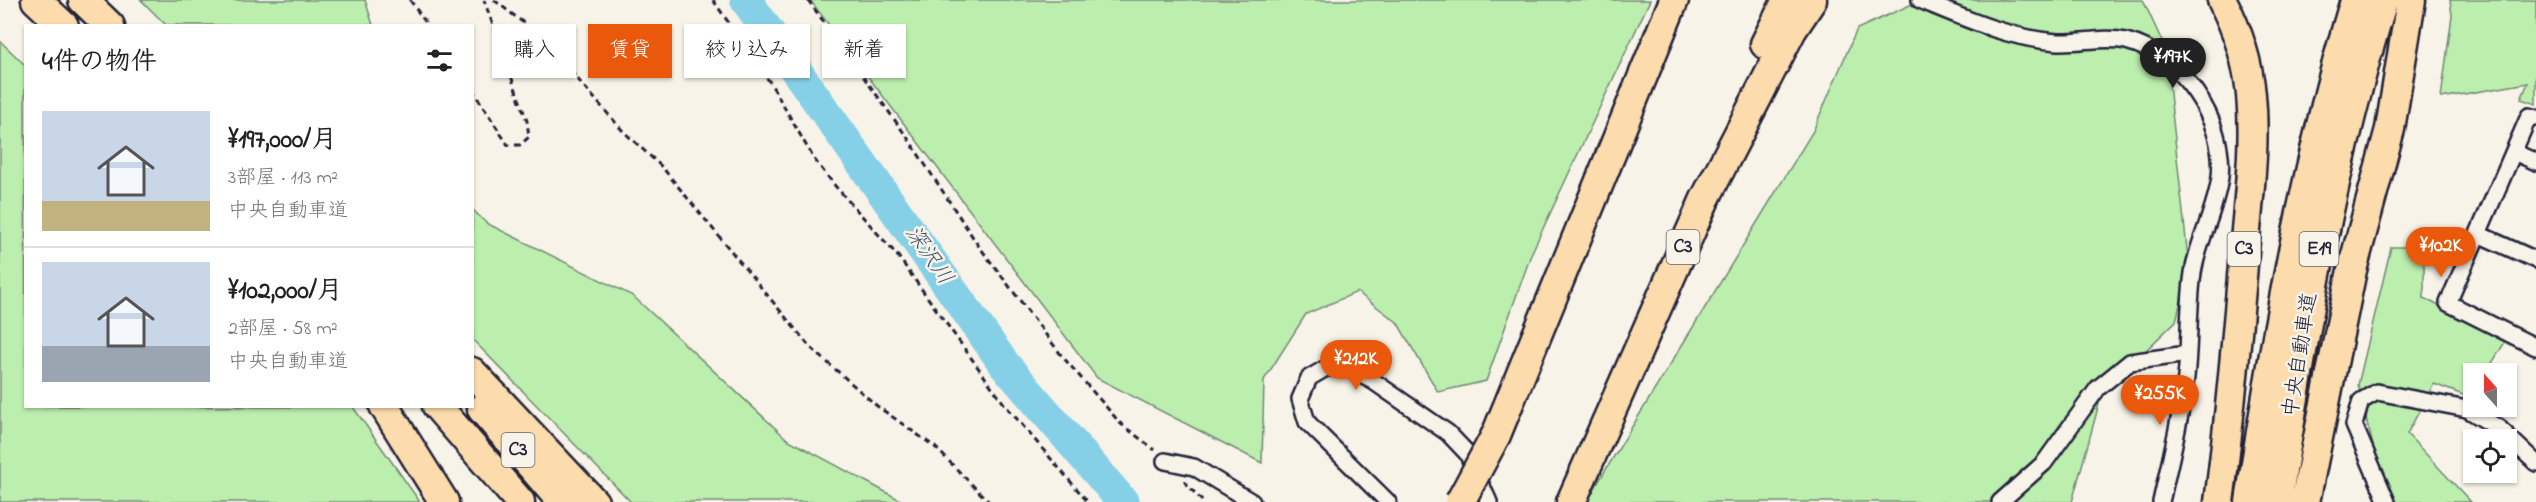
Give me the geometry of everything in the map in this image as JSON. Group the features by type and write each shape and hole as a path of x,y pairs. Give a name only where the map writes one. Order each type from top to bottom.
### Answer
{"highway":[{"path":"20,0 43,24"},
{"path":"36,0 62,24"},
{"path":"83,0 108,24"},
{"path":"1471,502 1496,435 1674,0"},
{"name":"C3","path":"1634,358 1735,105 1787,0"},
{"name":"C3","path":"1571,502 1705,199 1792,30 1812,0"},
{"name":"C3","path":"2219,502 2238,321 2252,127 2251,94 2245,62 2236,28 2222,0"},
{"name":"中央自動車道","path":"2250,502 2297,222 2316,137 2355,0"},
{"name":"中央自動車道","path":"2277,502 2303,334 2324,224 2361,69 2383,0"},
{"path":"2305,502 2352,270 2390,129 2411,0"},
{"path":"474,374 594,502"},
{"name":"C3","path":"474,400 562,502"},
{"path":"385,408 444,502"},
{"name":"C3","path":"439,408 520,502"},
{"path":"1460,502 1496,435"}],"street":[{"path":"1920,0 2000,30 2032,39 2126,41 2171,65 2185,77 2208,114 2221,157 2214,208 2199,247 2193,273 2182,402 2161,502"},
{"path":"2536,118 2529,116 2448,303 2536,347"},
{"path":"2514,152 2536,162"},
{"path":"2478,234 2536,260"},
{"path":"2000,502 2044,463 2098,388 2130,362 2187,354"},
{"path":"1388,502 1307,422 1300,399 1309,378 1326,368 1346,367 1373,381 1448,433 1467,453 1489,502"},
{"path":"2387,502 2354,426 2361,401 2377,392 2467,409 2500,429 2536,463"},
{"path":"1165,461 1194,467 1252,502"}],"path":[{"path":"410,0 427,24"},
{"path":"474,92 508,145 520,145 530,137 527,122 484,0"},
{"path":"494,0 538,34 623,131 662,167 810,347 877,406 935,447 989,502"},
{"path":"713,0 771,84 793,125 821,168 897,255 1005,405 1088,502"},
{"path":"807,0 907,137 978,245 1062,356 1121,424 1146,442 1203,502"}],"green space":[{"path":"141,0 365,0 373,24 165,24"},
{"path":"810,0 1650,0 1532,252 1486,381 1438,392 1397,322 1357,292 1306,314 1264,380 1262,463 1097,378 869,78 906,78 906,24 828,24"},
{"path":"1921,0 2143,0 2165,48 2189,267 2176,321 2102,393 2072,502 1586,502 1813,131 1857,29"},
{"path":"2450,0 2536,0 2536,104 2521,99 2528,83 2441,98 2452,15"},
{"path":"0,41 24,64 24,408 354,408 420,502 0,502"},
{"path":"474,211 486,223 633,296 787,439 904,502 631,502 474,341"},
{"path":"2391,247 2424,247 2424,298 2505,342 2492,363 2463,363 2463,395 2434,384 2407,434 2471,502 2387,502 2358,385"}],"waterway":[{"name":"深沢川","path":"746,0 1005,365 1123,502"}]}
